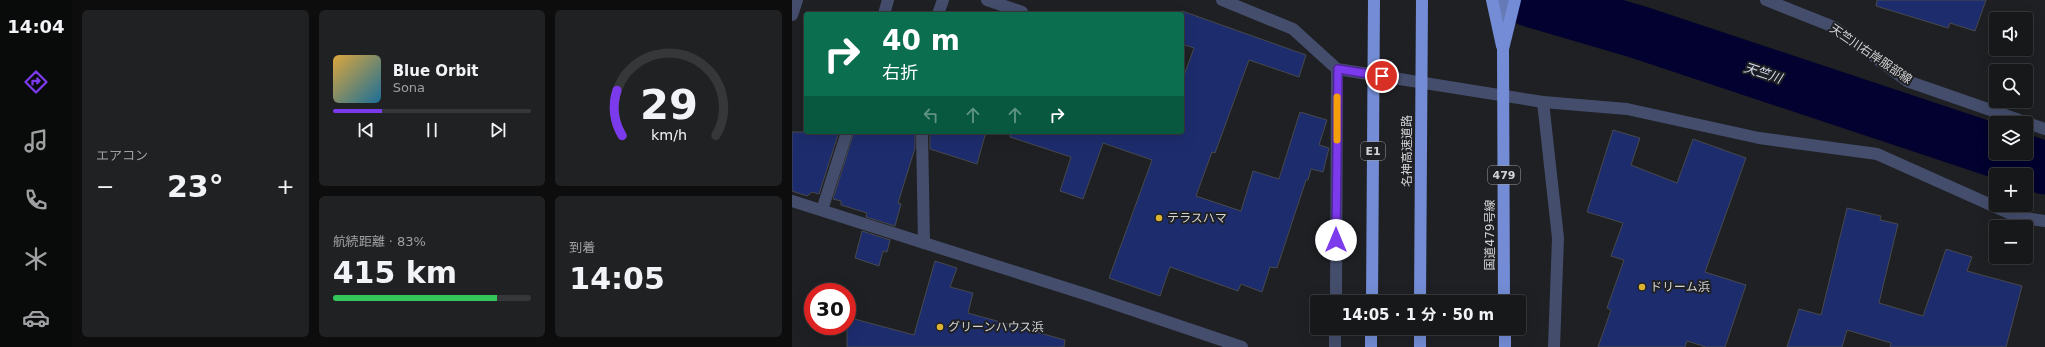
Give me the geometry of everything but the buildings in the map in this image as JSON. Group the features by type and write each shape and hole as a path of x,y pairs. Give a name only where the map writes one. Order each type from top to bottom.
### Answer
{"highway":[{"name":"E1","path":"1372,295 1374,0"},
{"name":"名神高速道路","path":"1420,295 1422,0"},
{"name":"国道479号線","path":"1492,0 1503,49 1504,295"},
{"name":"国道479号線","path":"1503,49 1515,0"},
{"path":"1371,335 1371,347"},
{"path":"1420,335 1420,347"},
{"path":"1505,335 1505,347"}],"main road":[{"path":"1503,49 1504,0"}],"street":[{"path":"792,15 797,0"},
{"path":"885,12 888,0"},
{"path":"939,12 942,0"},
{"path":"987,0 1022,12"},
{"path":"1222,0 1293,29 1338,69 1543,102 1628,109 1759,138 1877,154 2018,217 2045,221"},
{"name":"天竺川右岸服部線","path":"1766,0 1834,27 1907,81 2045,129"},
{"path":"1336,295 1338,69"},
{"path":"1543,102 1558,238 1554,347"},
{"path":"822,210 845,134"},
{"path":"922,134 924,243"},
{"path":"792,202 822,210 1092,296 1242,347"},
{"path":"1335,335 1335,347"}],"waterway":[{"name":"天竺川","path":"1529,0 1638,32 1989,149"},
{"name":"天竺川","path":"2022,160 2045,168"}],"slow traffic":[{"path":"1337,97 1337,140"}],"place":[{"name":"テラスハマ","path":"1159,218"},
{"name":"ドリーム浜","path":"1642,287"},
{"name":"グリーンハウス浜","path":"940,327"}],"route":[{"path":"1336,240 1338,69 1382,76"}]}
